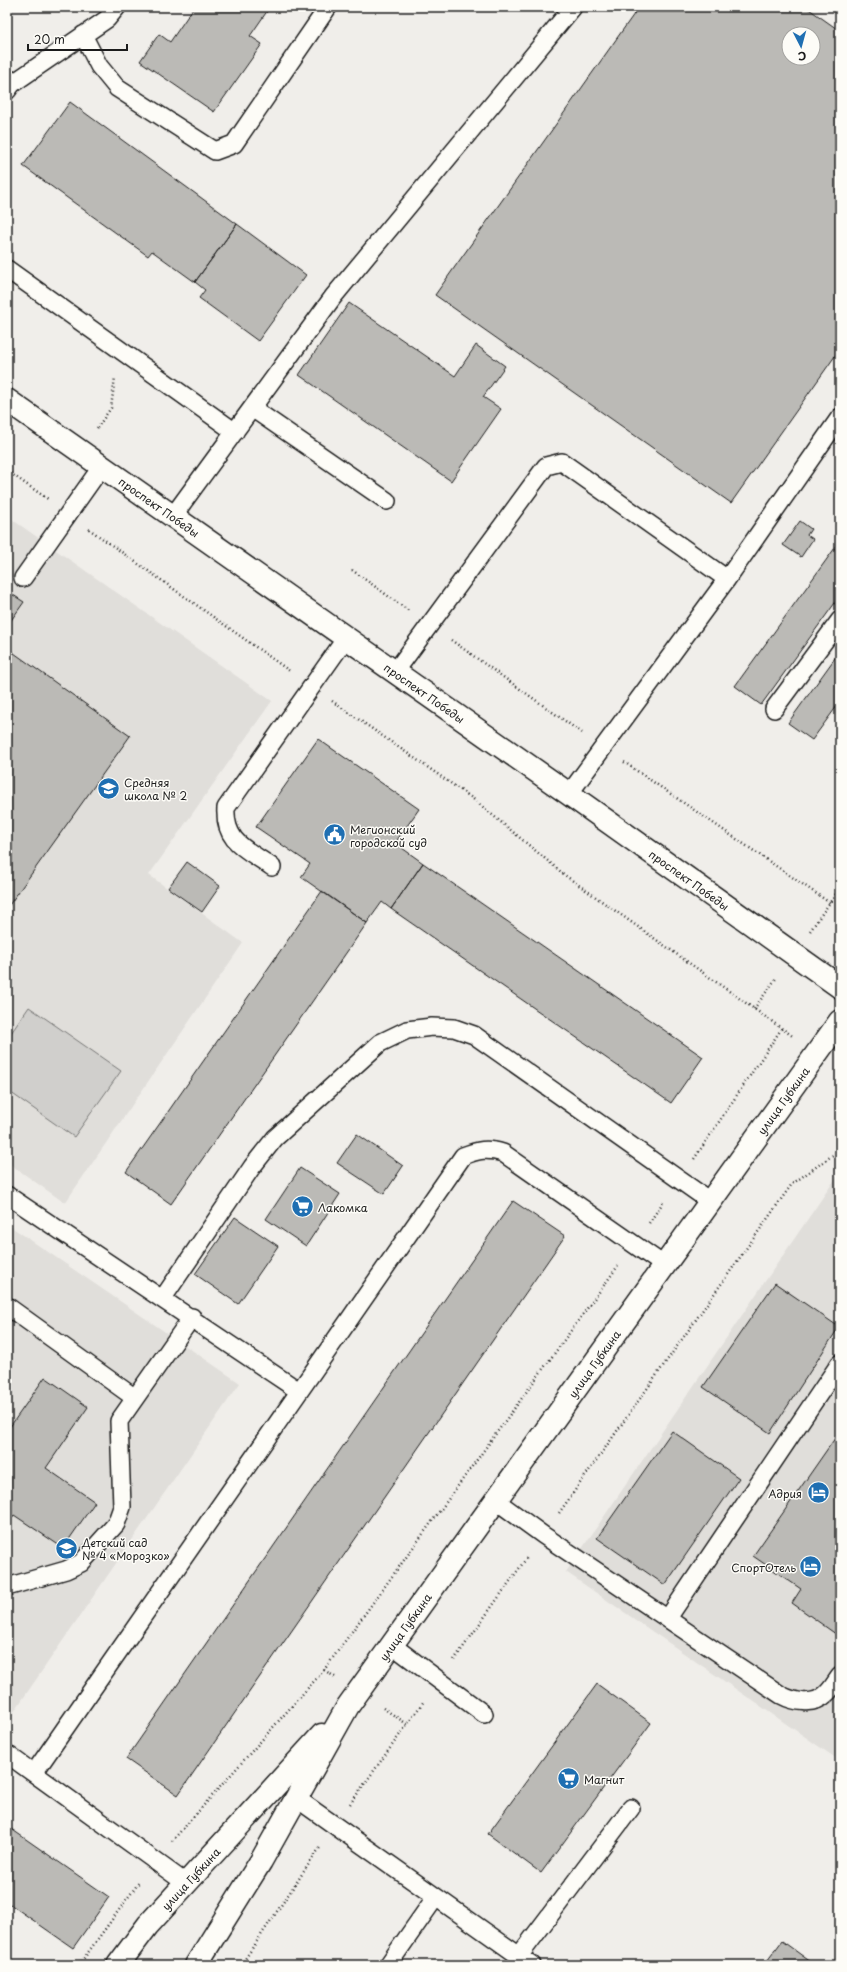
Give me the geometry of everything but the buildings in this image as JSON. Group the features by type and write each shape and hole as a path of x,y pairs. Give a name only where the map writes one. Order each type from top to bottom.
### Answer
{"main road":[{"name":"проспект Победы","path":"7,400 569,794 840,987"},
{"name":"улица Губкина","path":"118,1965 148,1924 187,1884 348,1706 840,1021"},
{"name":"улица Губкина","path":"196,1965 260,1861 348,1706"}],"lane":[{"path":"9,85 107,20 117,7"},
{"path":"83,35 99,66 117,88 215,151 234,144 328,7"},
{"path":"173,516 333,297 573,7"},
{"path":"7,269 234,432"},
{"path":"252,408 387,500"},
{"path":"569,794 727,580 840,417"},
{"path":"395,672 546,466 562,462 727,580"},
{"path":"23,578 102,466"},
{"path":"774,709 840,620"},
{"path":"272,867 237,843 230,834 226,822 226,808 346,638"},
{"path":"163,1298 252,1167 275,1138 380,1043 407,1030 432,1027 454,1028 474,1035 711,1202"},
{"path":"34,1773 462,1156 476,1150 489,1149 503,1153 665,1266"},
{"path":"7,1196 163,1298 299,1391"},
{"path":"7,1306 136,1398"},
{"path":"7,1588 66,1570 81,1563 116,1524 122,1507 119,1421 192,1318"},
{"path":"668,1618 840,1362"},
{"path":"495,1500 544,1535 794,1702 816,1700 826,1694 840,1676"},
{"path":"392,1645 484,1714"},
{"path":"7,1754 187,1884"},
{"path":"296,1798 435,1898 525,1960 631,1808"},
{"path":"388,1965 435,1898"}],"path":[{"path":"7,471 472,798 566,876 754,1009"},
{"path":"840,888 838,890 840,891"},
{"path":"79,1965 154,1861 324,1670 680,1180 782,1028"},
{"path":"241,1965 334,1826 544,1535 792,1184 840,1150"}],"shaded area":[{"name":"Средняя школа № 2","path":"7,516 272,701 149,875 243,943 65,1203 7,1162"},
{"path":"29,1007 121,1071 74,1137 7,1090 7,1039"},
{"path":"840,1172 840,1761 566,1572"},
{"name":"Детский сад № 4 «Морозко»","path":"7,1224 240,1383 11,1716 7,1713"}],"place":[{"name":"Средняя школа № 2","path":"109,788"},
{"name":"Мегионский городской суд","path":"334,835"},
{"name":"Лакомка","path":"303,1207"},
{"name":"Адрия","path":"818,1493"},
{"name":"Детский сад № 4 «Морозко»","path":"67,1548"},
{"name":"СпортОтель","path":"811,1567"},
{"name":"Магнит","path":"569,1779"}]}
